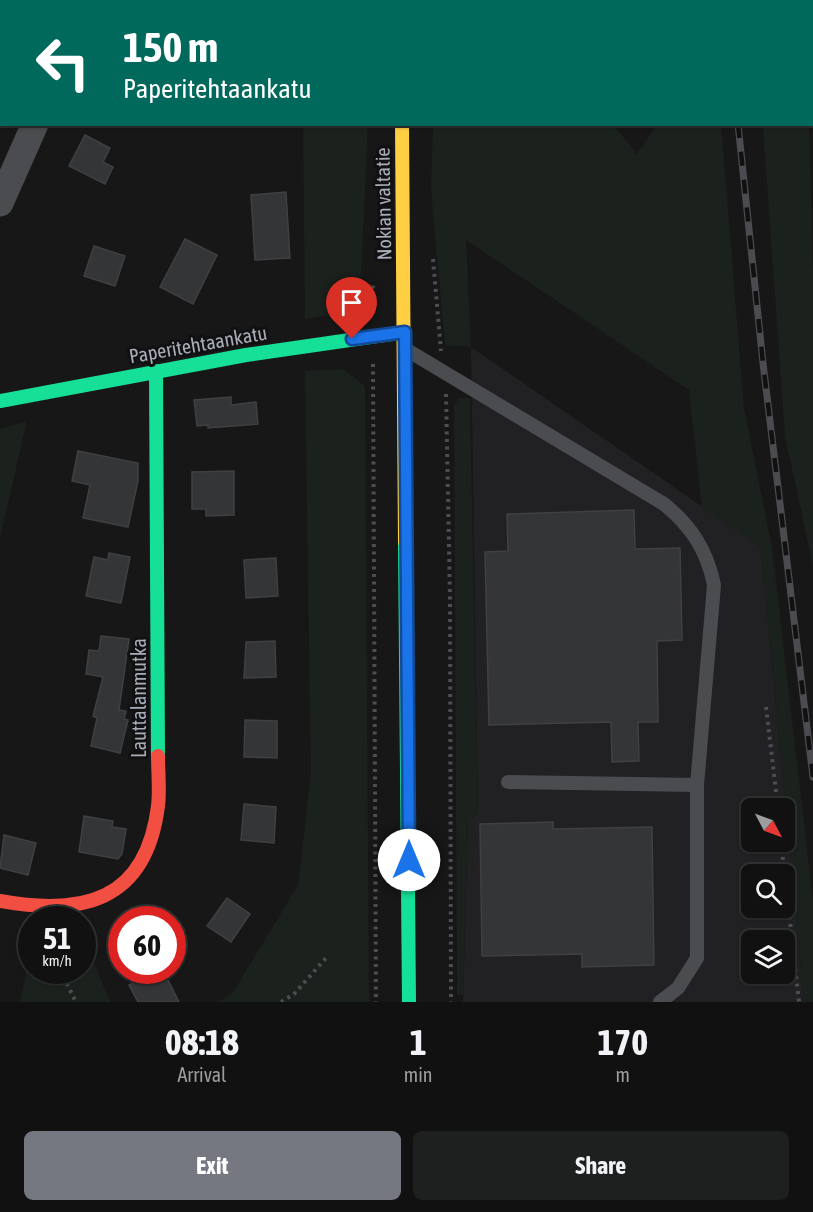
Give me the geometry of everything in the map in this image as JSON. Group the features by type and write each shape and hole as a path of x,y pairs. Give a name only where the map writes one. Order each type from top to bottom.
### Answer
{"street":[{"path":"0,203 34,126"},
{"name":"Nokian valtatie","path":"402,126 400,160 406,349 409,1002"},
{"name":"Paperitehtaankatu","path":"0,401 246,355 405,332"},
{"name":"Lauttalanmutka","path":"0,901 29,908 56,910 77,908 100,900 124,883 144,858 153,833 158,807 156,371"}],"lane":[{"path":"406,349 664,504 683,520 698,540 710,564 714,585 697,785 697,958 678,988 660,1002"},
{"path":"508,782 697,785"}],"path":[{"path":"435,277 447,408 451,1002"},
{"path":"373,372 376,1002"},
{"path":"766,707 777,798"},
{"path":"782,852 799,1002"},
{"path":"281,1002 294,994 326,958"},
{"path":"67,984 75,1002"}],"shaded area":[{"path":"303,126 368,126 360,294 344,310 305,319"},
{"path":"433,126 614,126 637,154 656,126 721,126 744,408 772,548 813,901 813,1002 804,1002 795,907 795,864 791,864 790,852 795,852 795,798 785,798 761,547 702,507 689,390 466,240 471,347 445,345 431,189"},
{"path":"763,126 809,126 813,273 813,566 785,436"},
{"path":"471,347 761,547 785,798 741,798 741,852 790,852 791,864 741,864 741,918 795,918 795,907 804,1002 463,1002 468,818 478,814"},
{"path":"343,369 365,386 369,1002 218,1002 232,994 298,885 311,774 305,371"},
{"path":"459,398 470,398 478,815 468,819 463,995 457,995 454,406"},
{"path":"27,421 0,538 0,429"},
{"path":"96,968 110,1002 20,1002 24,984 96,984"}],"building":[{"path":"85,135 110,148 103,162 113,167 105,184 69,166"},
{"path":"286,192 290,258 255,260 251,195"},
{"path":"185,239 217,255 193,304 160,287"},
{"path":"94,246 125,256 115,286 84,276"},
{"path":"231,397 231,405 256,402 258,424 208,428 208,425 197,426 194,400"},
{"path":"78,451 138,463 138,481 128,527 83,518 90,485 72,481"},
{"path":"234,471 234,515 206,516 206,509 192,509 192,472"},
{"path":"634,510 635,549 680,548 682,640 657,641 658,722 638,722 639,761 612,762 611,722 489,725 485,552 508,551 507,514"},
{"path":"109,553 130,557 121,603 86,596 94,557 108,560"},
{"path":"276,558 278,596 246,598 244,560"},
{"path":"101,636 129,639 119,710 126,711 124,719 128,720 120,753 91,746 97,718 93,716 103,677 86,674 89,650 99,651"},
{"path":"275,641 276,677 244,678 246,642"},
{"path":"245,720 277,721 277,758 244,757"},
{"path":"244,804 276,807 274,843 241,840"},
{"path":"84,816 113,821 112,827 126,829 122,854 118,859 79,852"},
{"path":"553,822 553,829 652,827 654,965 582,967 582,954 482,956 480,824"},
{"path":"4,835 36,843 28,875 0,868"},
{"path":"227,898 250,914 231,942 207,926"},
{"path":"170,984 179,1002 138,1002 129,985"}],"railway":[{"path":"738,126 763,363 813,777"}],"traffic: fast":[{"path":"0,401 246,355 405,332"},
{"path":"156,371 158,756"},
{"path":"405,542 409,1002"}],"traffic: slow":[{"path":"402,126 405,542"}],"traffic: jam":[{"path":"0,901 58,906 83,903 105,895 124,882 140,863 151,838 159,800 158,756"}],"route":[{"path":"352,339 405,332 409,860"}]}
